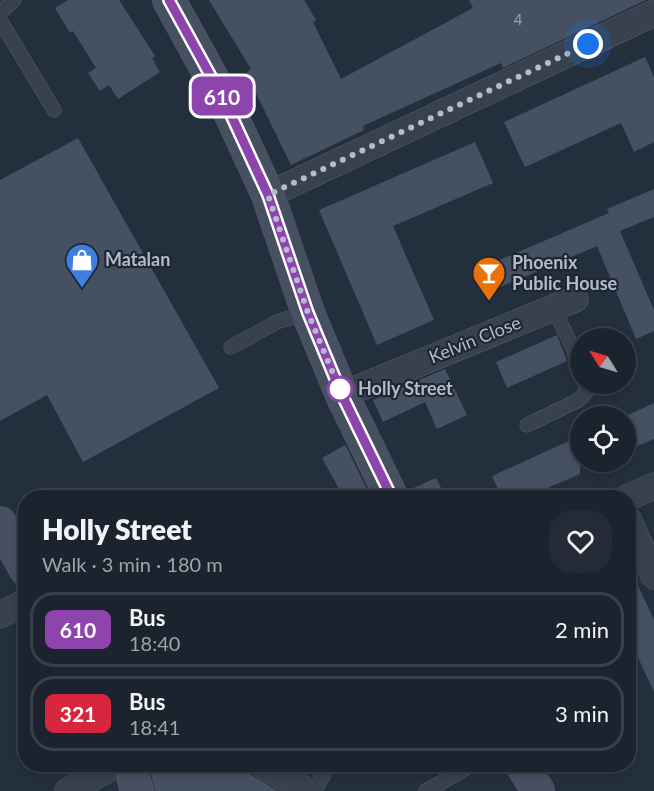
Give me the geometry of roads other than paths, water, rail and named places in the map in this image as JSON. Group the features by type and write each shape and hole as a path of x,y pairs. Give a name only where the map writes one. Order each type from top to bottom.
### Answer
{"street":[{"path":"169,0 226,104 268,195 308,313 342,395 388,490"},
{"path":"268,195 653,15"},
{"name":"Kelvin Close","path":"342,395 564,304"},
{"path":"636,494 654,486"},
{"path":"0,523 18,556"},
{"path":"636,537 654,576"},
{"path":"0,615 18,606"},
{"path":"68,791 102,772"},
{"path":"132,772 137,791"},
{"path":"275,772 307,791"},
{"path":"526,772 538,791"}],"lane":[{"path":"0,13 14,0"},
{"path":"0,20 54,110"},
{"path":"564,304 570,336"},
{"path":"231,347 279,321 308,313"},
{"path":"527,425 579,400 584,394"},
{"path":"314,791 323,776 320,772"},
{"path":"431,790 461,772"}],"place":[{"name":"Matalan","path":"82,289"},
{"name":"Phoenix Public House","path":"489,302"},
{"name":"Holly Street","path":"340,389"}]}
